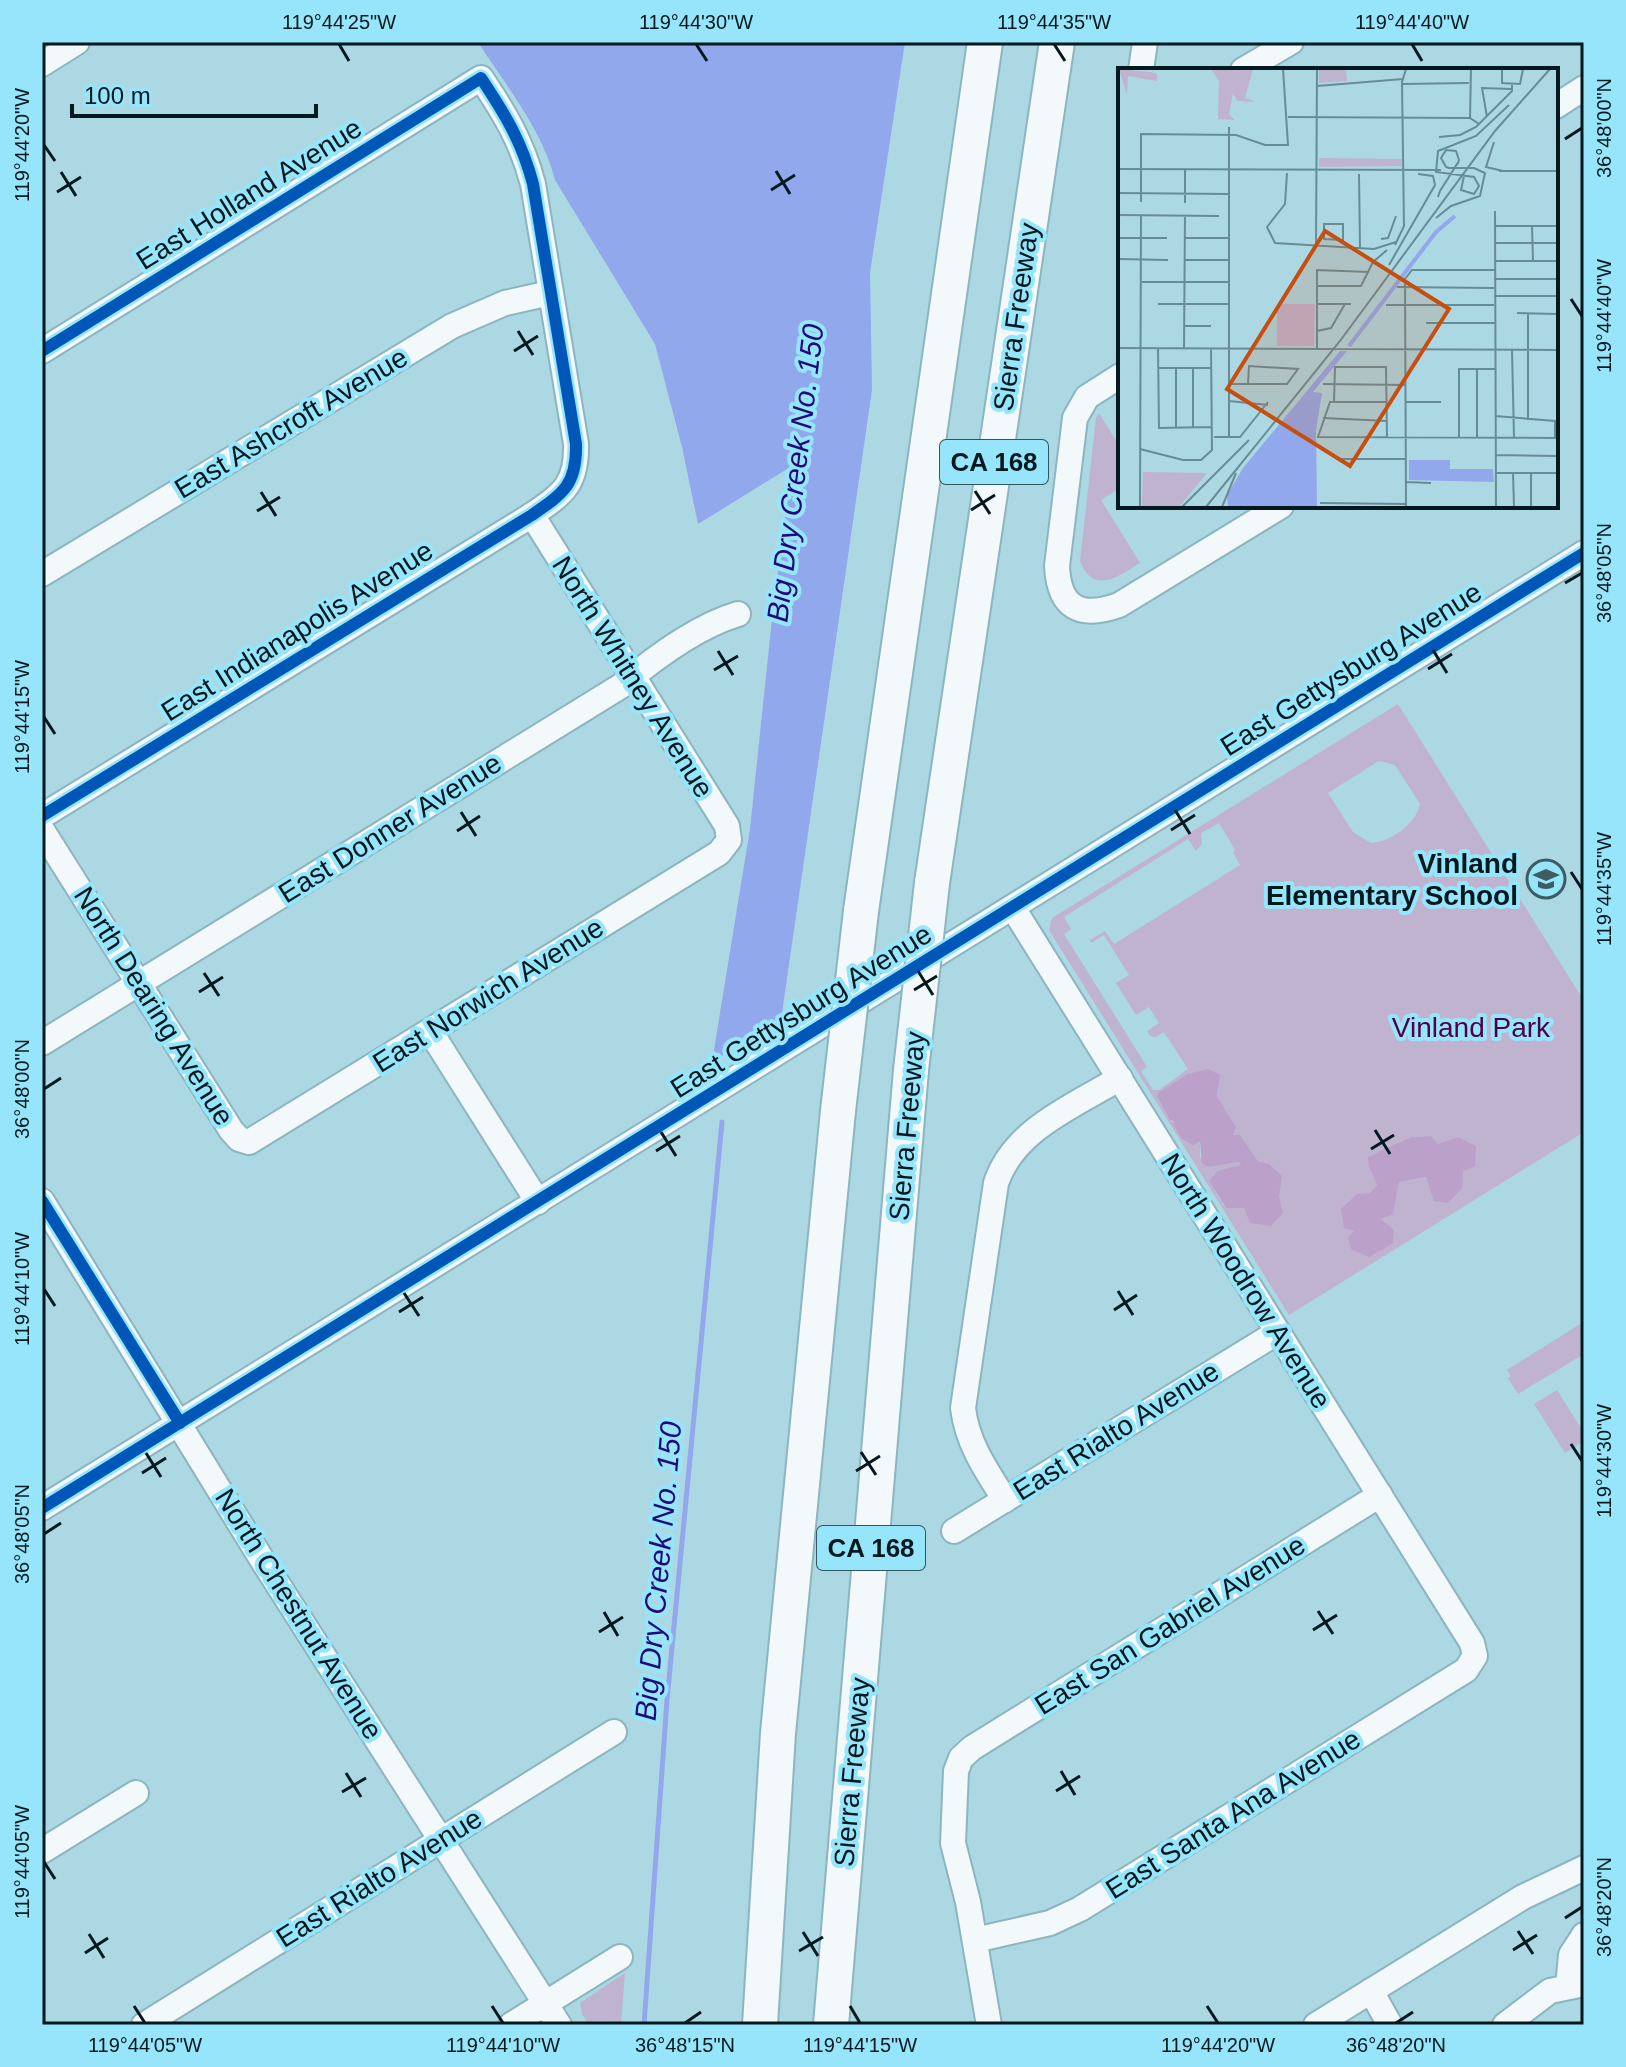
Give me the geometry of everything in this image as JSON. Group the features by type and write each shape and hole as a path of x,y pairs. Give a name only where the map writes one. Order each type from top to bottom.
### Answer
{"highway":[{"name":"CA 168","path":"760,2025 778,1733 838,1111 861,911 985,42"},
{"name":"Sierra Freeway","path":"831,2025 911,1070 932,883 1057,42"}],"street":[{"path":"42,64 77,42"},
{"path":"1141,68 1145,42"},
{"path":"1246,68 1291,42"},
{"name":"East Holland Avenue","path":"42,351 481,78 525,152 550,293"},
{"path":"1558,105 1584,88"},
{"name":"East Indianapolis Avenue","path":"42,816 557,498 572,481 577,463 550,293"},
{"name":"East Ashcroft Avenue","path":"42,574 452,326 505,303 550,293"},
{"path":"1118,377 1094,391 1081,404 1075,418 1057,566 1060,589 1074,607 1093,612 1119,605 1278,508"},
{"name":"North Whitney Avenue","path":"532,515 727,826 729,840"},
{"name":"East Gettysburg Avenue","path":"42,1508 1584,553"},
{"name":"East Donner Avenue","path":"42,1043 621,686 709,626 738,614"},
{"name":"North Dearing Avenue","path":"42,830 231,1130 242,1140"},
{"name":"East Norwich Avenue","path":"242,1140 249,1142 256,1139 719,853 729,840"},
{"name":"North Woodrow Avenue","path":"1013,908 1472,1643 1475,1656"},
{"path":"430,1031 538,1202"},
{"path":"1005,1500 974,1449 963,1408 996,1183 1004,1162 1021,1140 1120,1078"},
{"name":"North Chestnut Avenue","path":"42,1201 261,1558 559,2025"},
{"name":"East Rialto Avenue","path":"954,1531 1278,1332"},
{"name":"East San Gabriel Avenue","path":"975,1940 953,1843 956,1771 961,1758 972,1748 1380,1495"},
{"name":"East Santa Ana Avenue","path":"975,1940 1050,1923 1080,1909 1466,1670 1475,1656"},
{"name":"East Rialto Avenue","path":"144,2025 614,1732"},
{"path":"42,1851 136,1793"},
{"path":"1316,2025 1523,1897 1584,1868"},
{"path":"1505,2025 1550,1991 1576,1985 1571,1955 1584,1935"},
{"path":"975,1940 989,2025"},
{"path":"511,2025 620,1957"},
{"path":"1364,1995 1374,2025"},
{"path":"1364,1995 1390,2025"}],"green space":[{"path":"1099,413 1118,444 1118,489 1101,500 1140,563 1107,580 1092,578 1080,561"},
{"name":"Vinland Park","path":"1398,704 1584,1001 1584,1132 1289,1315 1049,930 1052,918","holes":["1379,761 1395,765 1420,804 1402,831 1371,843 1353,832 1328,793","1219,823 1240,865 1114,944 1105,931 1090,940 1091,943 1104,935 1129,975 1116,983 1136,1015 1149,1007 1159,1023 1147,1031 1150,1036 1156,1037 1164,1032 1188,1069 1159,1090 1153,1090 1141,1071 1147,1067 1064,934 1071,929 1064,917 1188,839 1196,851 1202,844 1201,833","1219,1089 1217,1097 1235,1127 1233,1136 1240,1135 1258,1161 1269,1164 1225,1208 1209,1181 1217,1171 1242,1166 1239,1162 1209,1167 1200,1156 1200,1141 1170,1120 1157,1098 1158,1093","1431,1136 1438,1144 1427,1177 1399,1182 1393,1213 1355,1231 1370,1194 1377,1185 1369,1167 1369,1157 1411,1137"]},
{"path":"1580,1324 1584,1331 1584,1342 1580,1346 1584,1348 1584,1354 1518,1394 1508,1378 1511,1376 1507,1370"},
{"path":"1557,1390 1584,1433 1584,1441 1565,1453 1534,1404"},
{"path":"625,1973 621,2025 589,2025 580,2003"}],"shaded area":[{"path":"1208,1069 1220,1075 1217,1097 1236,1127 1233,1135 1240,1135 1258,1161 1269,1164 1282,1176 1279,1196 1283,1213 1271,1226 1250,1223 1244,1208 1226,1208 1209,1181 1217,1171 1241,1165 1239,1162 1208,1167 1202,1164 1200,1141 1193,1145 1182,1139 1157,1097 1158,1093 1188,1074"},
{"path":"1431,1136 1438,1144 1458,1137 1476,1146 1475,1166 1463,1171 1462,1188 1448,1203 1434,1201 1426,1177 1399,1182 1393,1214 1381,1219 1394,1230 1393,1243 1369,1257 1351,1249 1348,1238 1354,1231 1344,1228 1341,1209 1357,1194 1370,1193 1377,1185 1368,1157 1411,1137"}],"water":[{"path":"478,42 905,42 870,273 872,390 781,1020 712,1062 750,829 773,609 792,466 698,524 655,344 555,180 532,126"}],"waterway":[{"name":"Big Dry Creek No. 150","path":"644,2025 667,1700 722,1122"}],"cycle path":[{"path":"42,351 481,78 512,129 533,184 576,444 571,478 560,493 532,515 42,816"},
{"path":"42,1508 1584,553"},
{"path":"42,1201 180,1423"}],"place":[{"name":"Vinland Elementary School","path":"1546,879"}]}
